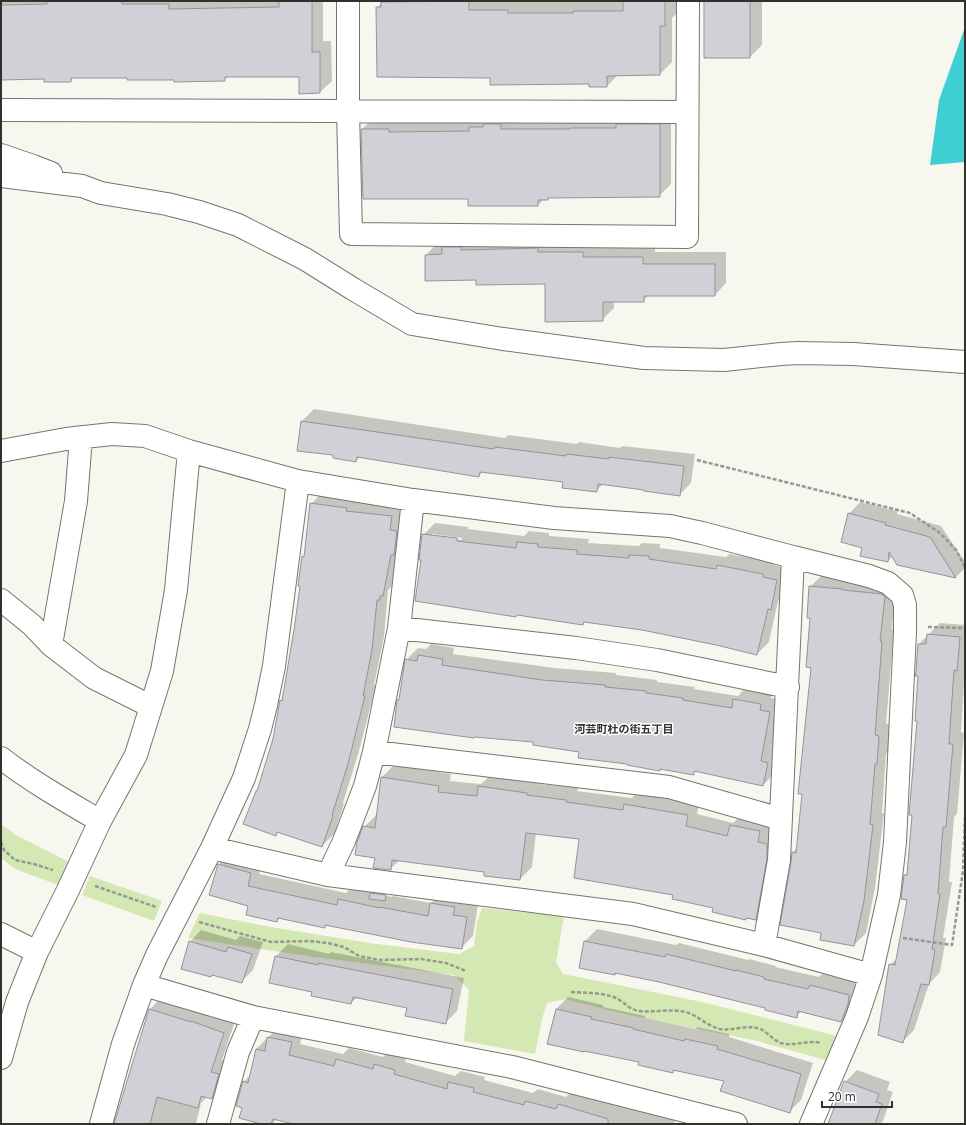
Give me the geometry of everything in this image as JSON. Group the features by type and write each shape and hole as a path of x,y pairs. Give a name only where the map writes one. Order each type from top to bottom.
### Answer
{"street":[{"path":"348,1 348,111 351,234 687,238 688,1"},
{"path":"1,110 687,112"},
{"path":"1,155 101,193 167,204 199,212 238,225 305,259 412,324 525,342 644,358 724,360 798,353 853,354 965,362"},
{"path":"1,176 82,186"},
{"path":"1,452 81,437 112,434 145,436 189,451 298,482 413,500 554,518 670,526 869,576 888,583 902,595 905,606 895,842 889,895 871,975 857,1017 811,1124"},
{"path":"51,645 76,501 81,437"},
{"path":"1,1058 17,1002 37,952 100,821 136,755 162,671 176,590 189,451"},
{"path":"101,1124 125,1038 144,985 212,848 244,778 266,705 274,666 298,482"},
{"path":"328,875 349,827 364,786 374,752 399,628 413,500"},
{"path":"764,945 779,860 793,557"},
{"path":"1,600 32,625 51,645 94,678 150,706"},
{"path":"399,628 576,648 657,660 788,687"},
{"path":"374,752 669,787 781,819"},
{"path":"1,758 55,795 100,821"},
{"path":"212,848 328,875 633,914 764,945 871,975"},
{"path":"1,934 37,952"},
{"path":"144,985 253,1017 512,1067 692,1118 736,1124"},
{"path":"218,1124 238,1052 253,1017"}],"path":[{"path":"697,460 910,514 940,533 956,550 965,567"},
{"path":"905,627 965,628"},
{"path":"880,935 952,945 963,871 965,816"},
{"path":"178,915 214,927 271,942 328,943 344,947 359,956 373,959 421,959 446,963 466,971"},
{"path":"571,992 599,993 617,998 625,1005 638,1011 651,1012 665,1010 686,1012 720,1029 758,1028 776,1041 793,1044 820,1042 842,1053"}],"green space":[{"path":"1,824 16,835 73,864 64,887 15,869 1,858"},
{"path":"90,876 162,901 154,921 82,895"},
{"path":"482,908 564,916 556,962 563,974 702,1002 841,1037 833,1062 757,1041 620,1013 565,999 547,1003 542,1019 535,1054 464,1041 469,990 454,975 307,956 188,938 200,913 271,927 369,943 459,954 474,946 477,922"}],"water":[{"path":"965,27 965,162 930,165 939,100"}],"building":[{"path":"47,1 121,1 122,4 169,4 169,9 279,7 279,1 312,1 312,52 320,52 320,93 299,94 299,77 225,77 225,81 174,82 174,80 127,80 127,78 71,78 71,82 44,82 44,79 1,80 1,5 47,4"},
{"path":"469,1 469,10 508,10 508,13 573,13 573,11 623,11 623,1 665,1 665,26 660,26 660,75 607,76 607,87 589,87 589,84 490,85 490,78 377,77 376,7 381,7 381,2"},
{"path":"704,1 750,1 750,58 704,58"},
{"path":"483,124 501,124 501,129 570,129 616,128 616,124 660,124 660,197 548,198 548,200 538,200 538,206 468,206 468,199 363,199 361,129 389,129 389,132 469,131 469,127 483,127"},
{"path":"442,247 461,247 461,250 538,248 538,252 583,252 583,257 643,257 643,264 715,264 715,296 644,296 644,302 603,302 603,321 545,322 545,284 476,285 476,280 425,281 425,255 442,254"},
{"path":"301,421 494,449 495,447 566,456 566,454 609,459 609,457 684,466 680,496 598,484 597,492 562,488 563,482 480,472 479,477 357,457 356,462 333,458 333,455 297,451"},
{"path":"310,503 347,508 346,511 392,516 390,530 397,531 394,555 391,555 383,596 380,596 380,600 377,600 372,650 363,696 365,696 348,764 332,815 333,816 322,847 277,832 276,836 243,824 257,791 273,739 280,700 282,701 294,630 300,586 298,586 302,556 304,557"},
{"path":"848,513 930,537 956,578 897,565 889,552 888,562 860,556 862,548 841,542"},
{"path":"422,534 457,538 457,541 516,548 517,542 538,544 538,547 577,550 577,554 629,558 629,555 649,556 649,559 716,569 717,565 763,574 763,577 777,580 771,610 768,609 757,655 642,630 584,622 583,625 517,615 516,617 415,601 421,560 419,560"},
{"path":"809,586 882,594 885,597 880,641 882,641 875,735 879,736 870,824 873,825 864,901 854,946 820,940 821,933 780,925 792,852 796,853 802,794 798,794 811,668 806,667 810,618 807,618"},
{"path":"927,634 960,637 957,671 954,670 949,744 953,744 946,827 943,827 938,894 940,894 932,949 935,950 929,985 921,984 903,1043 878,1035 889,964 895,965 907,900 901,899 904,875 907,875 912,815 909,815 917,721 915,721 918,676 915,676 918,644 926,644"},
{"path":"418,655 443,659 442,665 542,680 605,685 605,687 646,691 646,693 683,698 683,700 732,708 733,699 761,704 760,710 770,712 761,761 768,763 763,786 694,771 694,775 578,758 579,752 533,745 533,742 474,738 394,727 397,700 399,700 405,659 417,661"},
{"path":"381,777 439,786 438,792 477,796 478,786 566,800 566,802 623,810 624,804 688,815 686,826 727,836 730,825 760,831 758,842 767,844 767,859 756,920 746,918 746,920 712,912 713,908 672,899 673,895 574,878 579,839 526,833 520,880 484,876 484,872 392,860 391,870 373,868 375,858 355,855 357,842 363,826 375,828"},
{"path":"218,864 251,873 248,886 337,905 338,899 428,916 430,903 455,907 453,915 467,917 462,949 411,942 325,925 325,928 278,918 277,922 246,915 248,906 209,895"},
{"path":"370,893 386,895 385,901 369,899"},
{"path":"189,941 226,952 228,947 252,954 242,983 181,969"},
{"path":"584,941 665,957 666,954 736,970 764,977 764,979 808,989 810,985 849,995 848,1004 841,1022 798,1011 797,1018 765,1010 765,1008 659,982 615,973 615,975 579,968"},
{"path":"275,956 453,989 446,1024 405,1016 407,1008 353,997 351,1004 311,996 312,992 269,983"},
{"path":"149,1009 191,1021 224,1033 211,1072 219,1074 212,1099 201,1096 198,1108 157,1097 150,1124 114,1124"},
{"path":"556,1009 592,1017 591,1019 684,1041 685,1039 718,1046 717,1049 801,1074 790,1113 720,1091 724,1081 673,1070 673,1073 638,1065 639,1062 547,1044"},
{"path":"267,1037 292,1042 289,1055 334,1066 336,1059 373,1069 374,1064 395,1070 394,1074 447,1089 448,1082 474,1088 473,1092 524,1105 525,1101 556,1109 558,1104 608,1119 608,1124 293,1124 273,1119 271,1124 261,1124 239,1118 242,1108 236,1106 243,1081 248,1083 256,1049 265,1051"},
{"path":"844,1081 879,1094 876,1102 882,1104 875,1124 828,1124"}],"district":[{"name":"河芸町杜の街五丁目","path":"624,729"}]}
